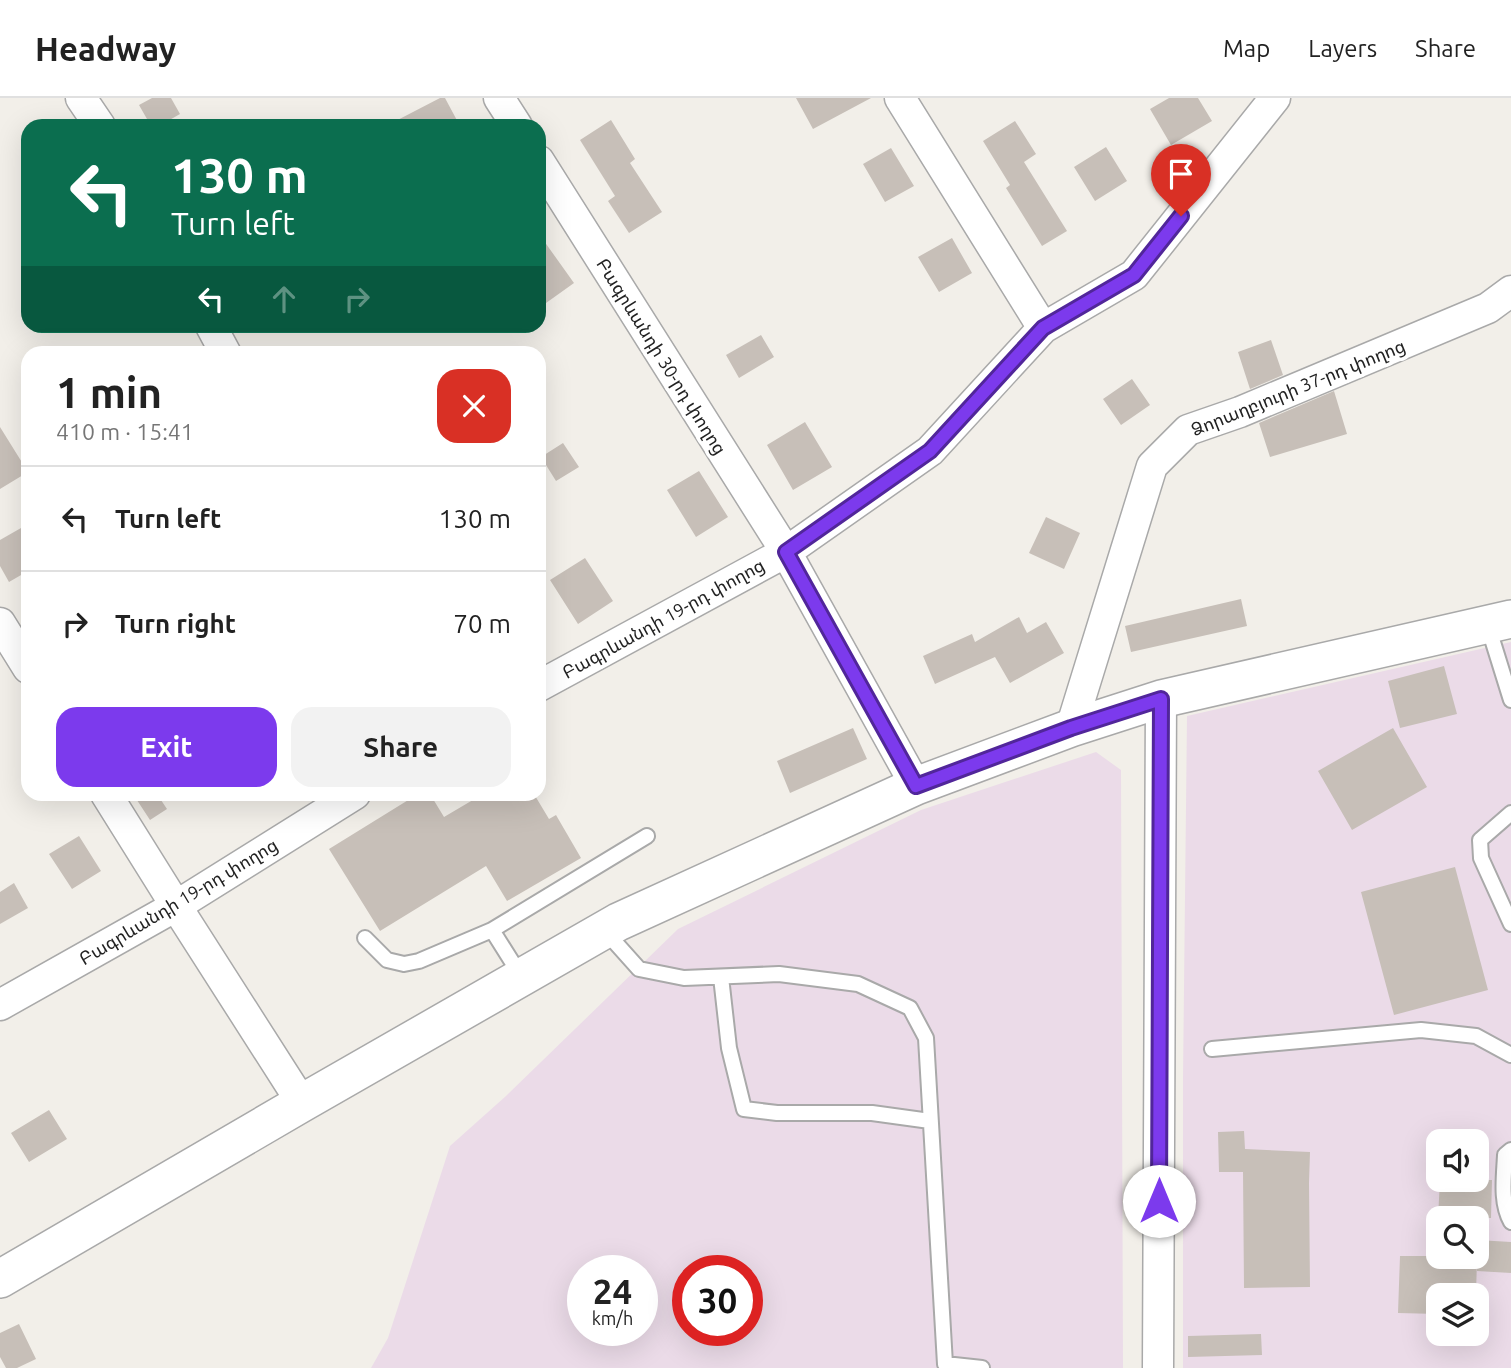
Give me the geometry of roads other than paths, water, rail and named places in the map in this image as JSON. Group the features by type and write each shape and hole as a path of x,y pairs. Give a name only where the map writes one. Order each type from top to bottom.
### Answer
{"street":[{"path":"81,98 95,119"},
{"path":"499,98 512,119"},
{"path":"900,98 1043,328"},
{"name":"Բագրևանդի 19-րդ փողոց","path":"546,681 786,552 930,451 1043,328 1134,275 1275,98"},
{"name":"Բագրևանդի 30-րդ փողոց","path":"546,172 786,552 916,786"},
{"name":"Ձորաղբյուրի 37-րդ փողոց","path":"1071,728 1152,466 1188,430 1240,412 1488,308 1511,291"},
{"path":"0,1279 630,916 916,786 1071,728 1161,699 1499,622"},
{"path":"0,623 21,657"},
{"path":"1158,1368 1161,699"},
{"path":"110,801 302,1103"},
{"name":"Բագրևանդի 19-րդ փողոց","path":"0,1005 176,906 344,801"}],"lane":[{"path":"1499,622 1511,700"},
{"path":"1511,813 1480,840 1481,858 1511,924"},
{"path":"365,938 387,960 404,964 419,961 492,930 647,836"},
{"path":"492,930 521,977"},
{"path":"604,930 639,969 684,978 779,974 858,984 910,1007 926,1038 945,1364 982,1368"},
{"path":"721,977 729,1048 744,1109 777,1113 872,1113 930,1121"},
{"path":"1212,1049 1421,1030 1476,1036 1511,1055"},
{"path":"1511,1150 1505,1155 1504,1192 1506,1213 1511,1222"}]}
